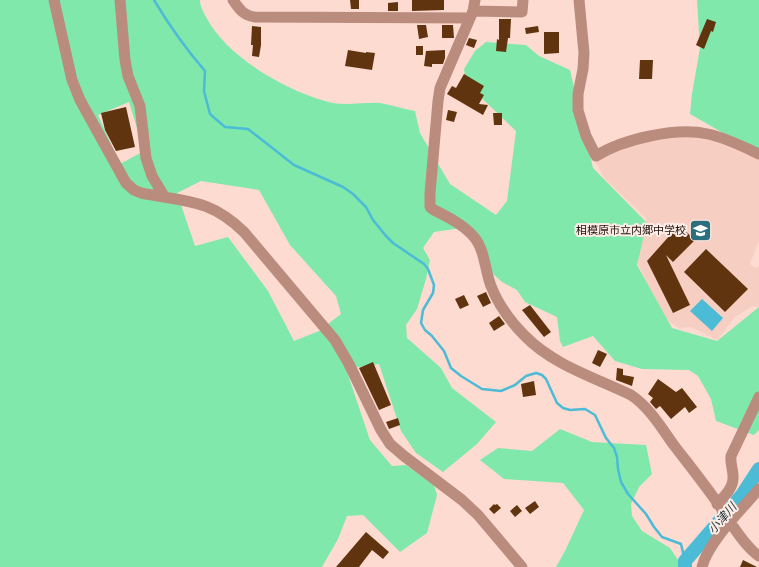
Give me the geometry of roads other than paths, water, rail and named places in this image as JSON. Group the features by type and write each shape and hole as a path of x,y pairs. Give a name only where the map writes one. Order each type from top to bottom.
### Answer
{"street":[{"path":"54,0 72,80 86,112 111,158 130,188 141,193 164,196 197,203 212,208 236,224 251,239 335,340 352,370 381,430 390,444 462,500 478,515 522,567"},
{"path":"120,0 125,60 128,76 140,106 146,158 152,176 164,196"},
{"path":"233,0 242,12 249,16 255,17 473,9 522,12 523,0"},
{"path":"579,0 584,53 578,94 578,110 586,136 596,156 610,148 630,141 667,133 685,132 716,136 759,154"},
{"path":"473,9 439,94 430,207 464,228 478,241 491,287 505,312 524,336 542,351 560,362 625,392 638,400 658,423 718,504 730,523 753,551 759,556"},
{"path":"718,504 727,493 732,483 733,477 731,456 759,397"},
{"path":"702,567 706,555 724,529 759,489"}],"water":[{"path":"702,299 723,318 712,331 690,311"}],"waterway":[{"path":"154,0 178,37 205,71 204,91 210,114 225,127 248,129 294,165 343,187 353,194 366,207 373,220 393,243 424,264 428,269 434,285 433,293 423,310 421,323 425,330 444,351 451,368 461,376 482,389 501,391 515,385 526,376 536,373 542,375 546,379 557,403 563,408 570,410 585,409 595,415 606,438 614,448 621,482 628,494 646,514 662,537 681,544 685,561"},
{"name":"小津川","path":"685,567 685,561 742,495 759,469"}],"place":[{"name":"相模原市立内郷中学校","path":"701,230"}]}
